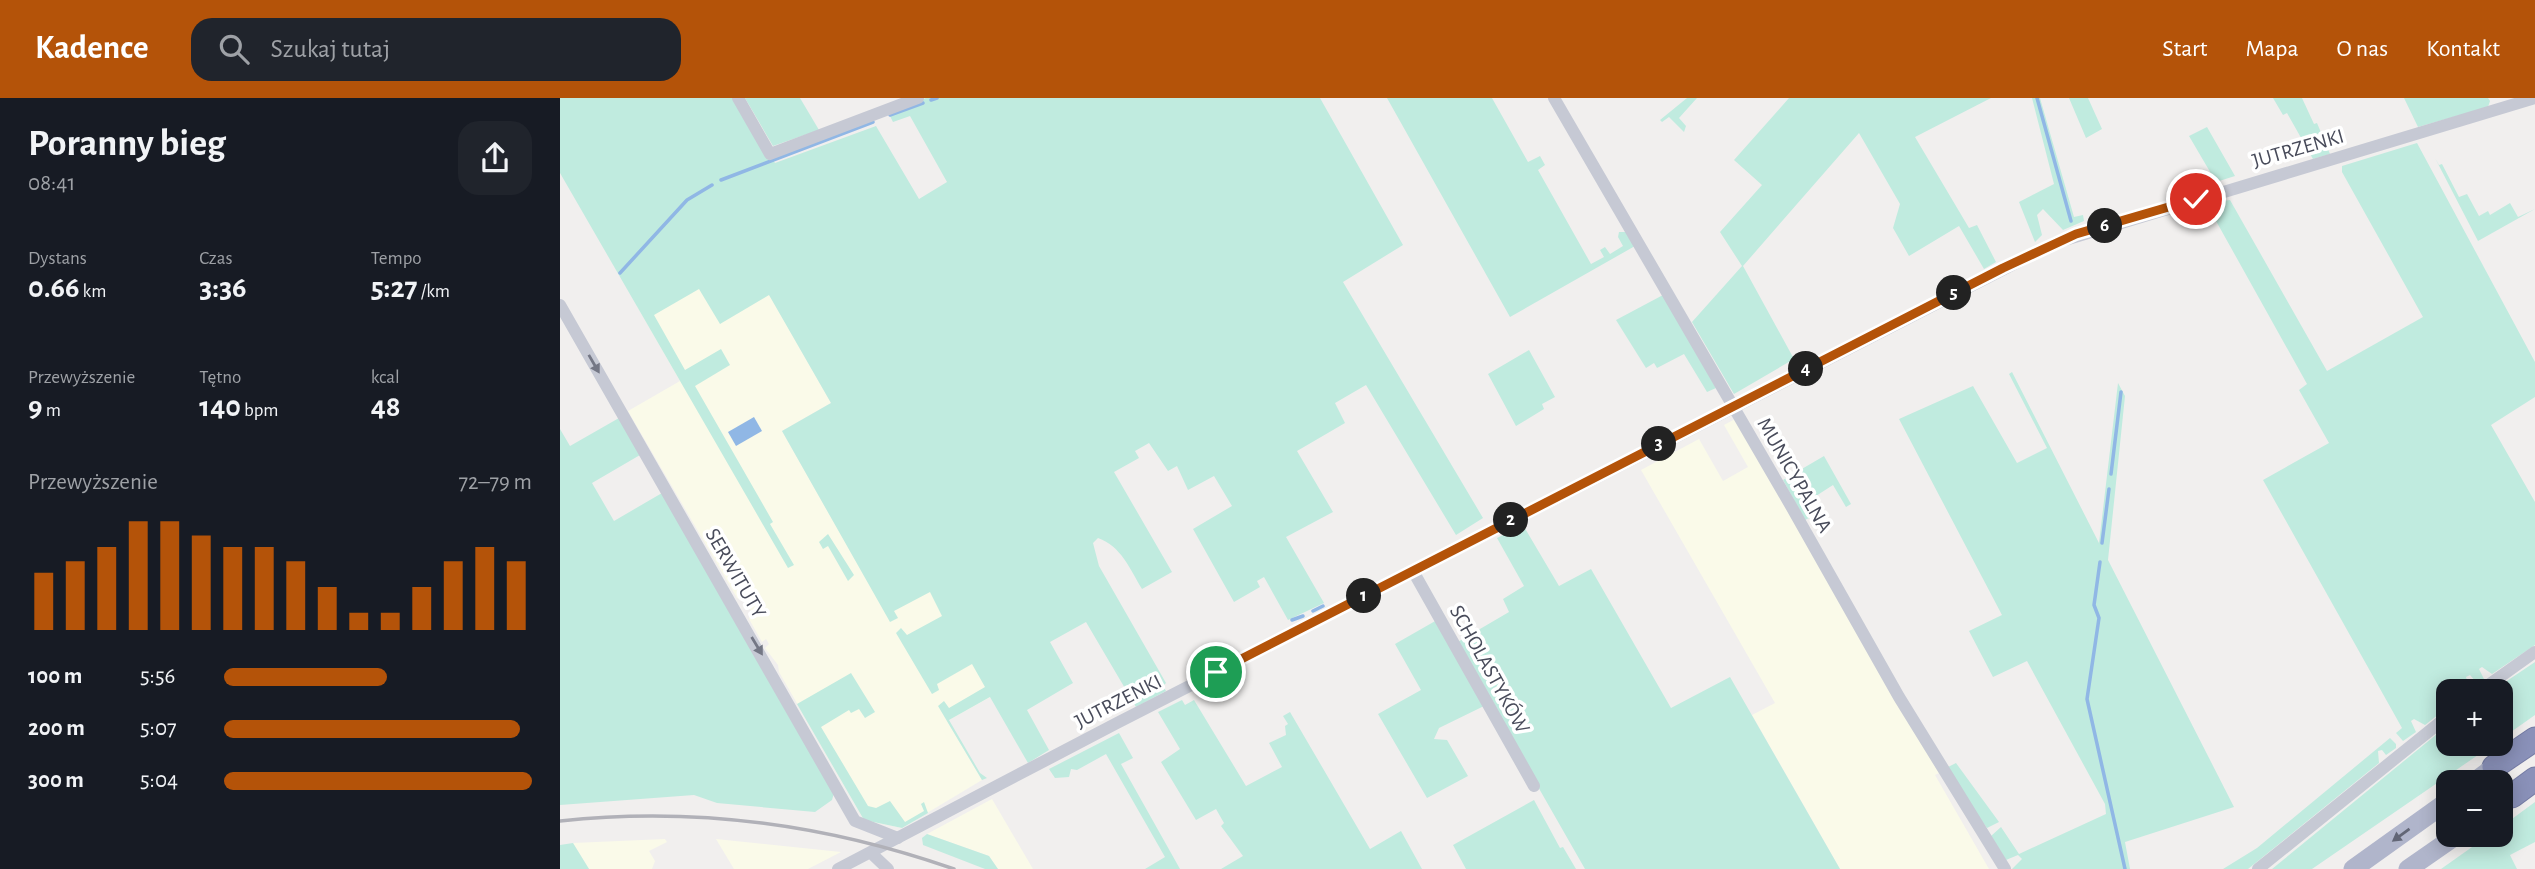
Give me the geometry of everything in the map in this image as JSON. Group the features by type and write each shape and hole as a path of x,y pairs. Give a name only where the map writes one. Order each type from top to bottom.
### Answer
{"highway":[{"path":"2494,767 2535,739"},
{"path":"2513,795 2535,781"}],"main road":[{"path":"2490,770 2494,767"},
{"path":"2353,869 2436,809"},
{"path":"2408,869 2440,847"}],"street":[{"path":"738,98 770,154 918,98"},
{"name":"MUNICYPALNA","path":"1554,98 1899,697 2006,869"},
{"name":"JUTRZENKI","path":"838,869 1733,406 2003,268 2076,234 2535,98"},
{"name":"SERWITUTY","path":"560,305 855,821 898,838"},
{"name":"SCHOLASTYKÓW","path":"1413,571 1534,786"},
{"path":"2497,679 2535,652"},
{"path":"2258,869 2436,726"},
{"path":"871,853 888,869"}],"shaded area":[{"path":"691,274 769,294 831,403 782,431 885,612 934,584 996,694 947,721 982,780 902,828 864,820 779,672 778,665 765,648 769,644 766,639 762,642 749,619 751,611 748,604 737,598 628,411 680,381 637,306"},
{"path":"1735,419 1939,773 1935,775 1989,869 1840,869 1752,715 1775,703 1641,470 1699,439 1723,481 1748,467 1724,425"},
{"path":"992,799 1033,869 998,869 989,856 927,834"},
{"path":"665,839 667,842 649,851 655,861 652,869 589,869 573,843"},
{"path":"716,839 841,852 808,869 734,869"}],"green space":[{"path":"560,98 732,98 775,163 876,126 919,199 947,182 910,116 893,122 888,112 926,98 1320,98 1403,245 1343,282 1483,518 1456,535 1366,385 1335,403 1345,423 1297,451 1333,512 1286,537 1324,603 1288,620 1264,577 1257,581 1260,587 1234,602 1193,529 1232,506 1214,476 1188,490 1177,466 1168,471 1149,443 1135,451 1139,458 1114,472 1172,572 1142,589 1124,559 1113,547 1098,538 1093,543 1099,566 1166,683 1163,686 1166,691 1136,707 1086,622 1050,642 1073,683 1027,710 1049,750 1028,763 990,697 949,720 980,773 987,778 982,780 938,706 944,701 949,708 985,687 972,664 937,684 939,690 932,694 896,633 901,628 907,635 942,616 930,592 894,611 898,618 890,622 782,431 831,403 769,295 720,324 699,289 654,315 685,370 721,349 730,365 695,386 773,522 770,524 794,565 788,568 560,173"},
{"path":"745,98 800,98 819,130 773,146"},
{"path":"1387,98 1492,98 1528,162 1540,156 1545,165 1538,170 1591,264 1604,257 1600,250 1605,247 1610,254 1623,246 1618,237 1619,232 1627,232 1635,246 1510,317"},
{"path":"1687,98 1697,98 1679,118 1686,126 1684,132 1669,117 1662,122 1660,120"},
{"path":"1789,98 1991,98 1915,137 1969,228 1977,225 1996,262 1984,269 1959,226 1909,256 1893,228 1900,204 1859,133 1743,266 1794,359 1734,394 1692,322 1742,266 1720,232 1762,185 1734,160"},
{"path":"2032,98 2040,98 2074,217 2083,215 2084,221 2063,230 2043,209 2037,215 2042,235 2035,242 2019,202 2054,184"},
{"path":"2069,98 2088,98 2102,129 2086,138"},
{"path":"2273,98 2302,98 2314,124 2317,123 2330,154 2313,159 2287,113 2283,115"},
{"path":"2404,98 2488,98 2490,101 2488,107 2418,127"},
{"path":"2207,127 2235,176 2216,182 2189,136"},
{"path":"2417,143 2535,362 2535,397 2491,425 2535,502 2535,645 2492,674 2482,667 2479,669 2484,679 2473,679 2470,675 2467,679 2436,679 2436,716 2425,725 2414,719 2411,721 2416,732 2403,741 2396,733 2402,728 2263,480 2329,443 2299,390 2307,384 2206,203 2230,200 2327,371 2423,317 2342,172 2342,166"},
{"path":"2435,158 2439,165 2442,164 2459,197 2467,194 2479,216 2488,211 2490,215 2510,203 2518,217 2535,209 2478,241"},
{"path":"1663,295 1716,388 1707,392 1684,354 1657,368 1654,363 1646,368 1616,320"},
{"path":"1529,350 1555,397 1542,404 1544,409 1516,426 1488,374"},
{"path":"2012,372 2099,543 2118,383 2125,396 2108,560 2234,807 2125,842 2130,869 2012,869 2022,859 2018,855 2006,860 1991,836 2001,827 2019,854 2106,814 2105,804 2027,661 1993,677 1969,631 2002,615 1899,419 1973,386 2017,463 2047,448 2009,374"},
{"path":"619,418 640,455 592,483 614,521 662,493 834,793 832,800 815,812 717,803 694,795 560,805 560,429 570,446"},
{"path":"1824,456 1851,504 1846,507 1833,485 1802,505 1809,518 1805,520 1783,480"},
{"path":"1523,525 1559,586 1591,569 1671,708 1730,677 1840,869 1585,869 1456,643 1509,612 1503,599 1524,586 1497,538"},
{"path":"828,534 854,575 848,581 828,546 823,549 819,542"},
{"path":"1437,620 1484,706 1439,728 1434,739 1447,740 1468,776 1427,798 1378,714 1421,690 1395,644"},
{"path":"2535,662 2535,715 2513,731 2513,679 2510,679"},
{"path":"851,673 875,712 865,718 859,709 851,713 849,710 821,727 868,806 876,808 890,801 905,822 924,811 921,804 924,802 928,813 902,828 864,820 797,704"},
{"path":"1182,700 1185,705 1194,700 1246,786 1282,767 1269,743 1286,735 1285,726 1288,724 1283,716 1290,712 1370,849 1401,831 1422,869 1221,869 1243,856 1221,826 1224,823 1216,809 1196,820 1161,762 1180,749 1158,712"},
{"path":"1119,733 1133,758 1121,764 1180,869 1145,869 1165,857 1106,754 1077,770 1071,769 1069,777 1055,778 1049,769"},
{"path":"2436,735 2436,756 2477,756 2456,770 2436,770 2436,784 2312,869 2272,869"},
{"path":"2390,738 2396,748 2386,755 2382,750 2378,751 2379,763 2248,869 2223,869 2257,848"},
{"path":"1956,763 1999,822 1987,828 1944,769"},
{"path":"1534,800 1560,848 1563,847 1576,869 1466,869 1453,845"},
{"path":"2535,802 2535,842 2510,855 2517,869 2441,869 2472,847 2513,847 2513,818"},
{"path":"927,834 989,856 998,869 985,869 923,845 922,838"},
{"path":"573,843 589,869 560,869 560,845"}],"water":[{"path":"754,417 762,431 736,446 728,432"}],"waterway":[{"path":"931,100 937,98"},
{"path":"2037,98 2071,221"},
{"path":"890,115 923,103"},
{"path":"721,180 873,122"},
{"path":"620,273 687,200 712,185"},
{"path":"2111,474 2121,392"},
{"path":"2102,543 2109,489"},
{"path":"2100,562 2094,605 2099,618 2087,699 2125,869"},
{"path":"1313,611 1323,606"},
{"path":"1292,620 1303,616"}],"railway":[{"path":"560,821 661,816 760,822 857,840 954,869"}],"route":[{"path":"1216,672 2054,243 2196,199"}]}
